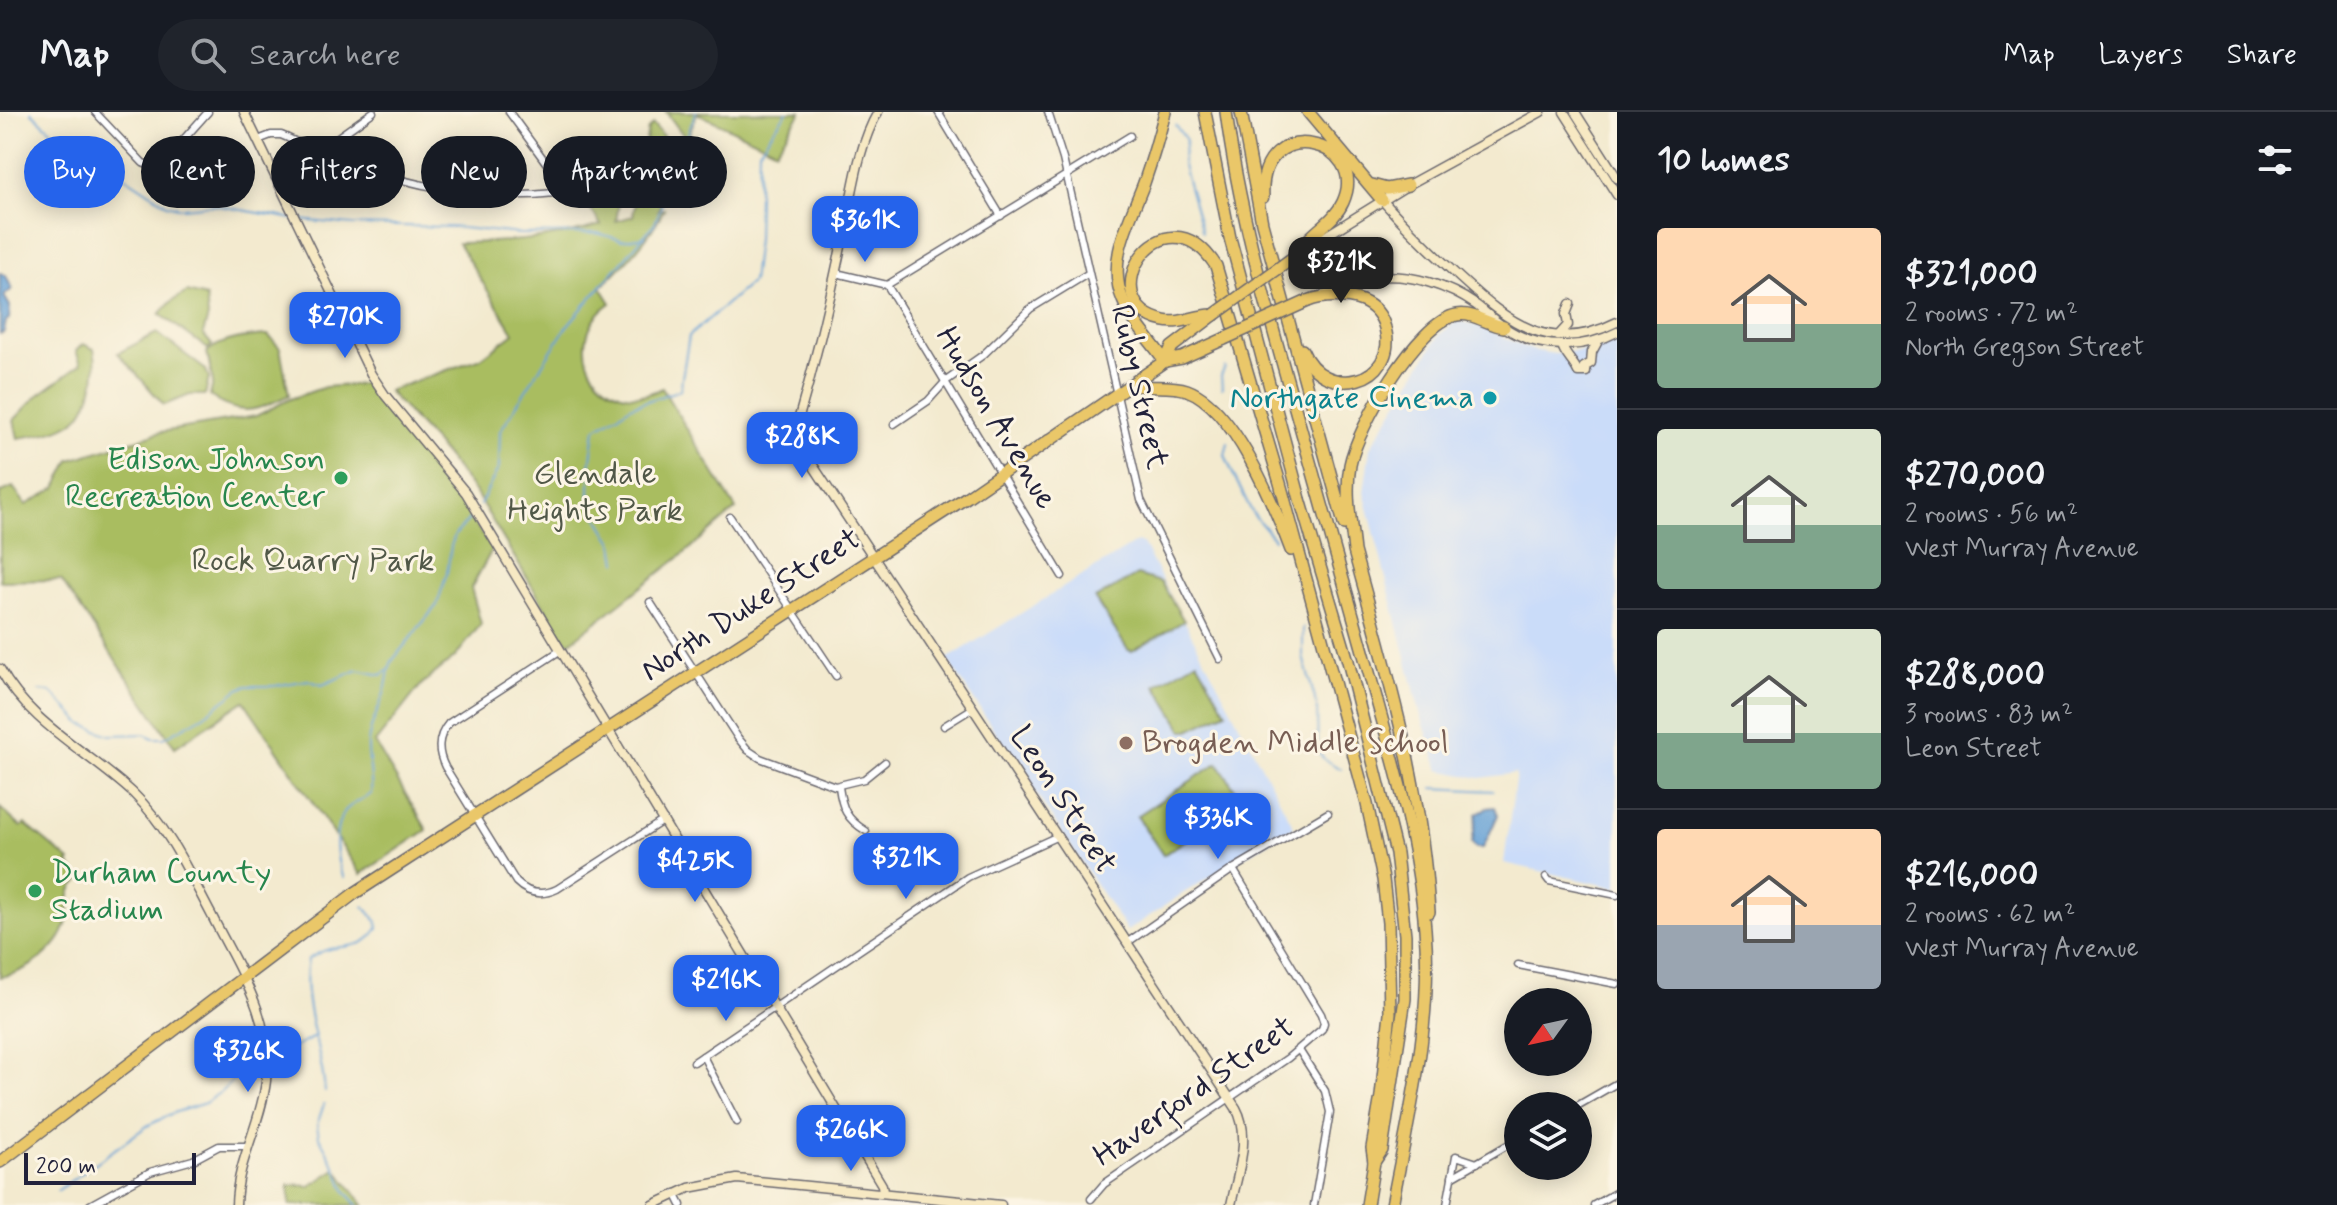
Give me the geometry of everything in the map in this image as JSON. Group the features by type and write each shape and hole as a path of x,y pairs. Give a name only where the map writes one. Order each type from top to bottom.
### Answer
{"highway":[{"path":"1165,112 1148,170 1121,242 1117,266 1123,300 1165,361 1182,358 1312,299 1357,300 1378,312 1387,333 1383,359 1365,377 1338,382 1315,370 1293,336"},
{"path":"1205,112 1230,238 1348,661 1396,853 1405,935 1405,999 1382,1150 1374,1162"},
{"path":"1226,112 1231,155 1266,301 1403,798 1414,848 1425,928 1423,1025 1392,1205"},
{"path":"1241,112 1269,245 1413,776 1427,876 1429,912 1425,928"},
{"path":"1308,112 1382,200"},
{"path":"1269,245 1263,201 1265,171 1275,155 1284,148 1296,143 1312,143 1339,160 1347,186 1340,209 1307,240 1298,253"},
{"path":"1372,185 1387,189 1408,185"},
{"path":"1214,315 1204,314 1171,322 1162,321 1144,311 1134,296 1131,284 1133,268 1139,256 1155,243 1179,239 1196,244 1216,266 1280,483 1370,816 1386,901 1390,1013 1367,1205"},
{"name":"North Duke Street","path":"0,1162 355,893 1001,474 1165,361 1172,347 1298,253"},
{"path":"1354,551 1347,493 1350,465 1362,428 1382,393 1421,339 1449,317 1468,315 1490,325 1504,327"},
{"path":"1131,385 1186,390 1203,398 1215,409 1239,442 1273,503 1311,603"}],"street":[{"path":"95,112 143,163 157,169 208,112"},
{"path":"244,112 371,374 391,403 461,485 776,1007 882,1185 883,1192"},
{"path":"339,136 373,112"},
{"path":"405,180 471,192 555,193 561,187 555,173 509,112"},
{"path":"878,112 866,141 836,273 887,285 1130,136"},
{"path":"938,112 1001,216"},
{"name":"Ruby Street","path":"1048,112 1066,175 1141,500 1220,659"},
{"name":"North Duke Street","path":"1298,253 1382,200 1541,112"},
{"path":"1564,112 1617,195"},
{"path":"1575,112 1617,178"},
{"path":"258,140 271,135 283,136"},
{"path":"1382,200 1423,244 1497,311 1524,328 1579,345 1599,341 1617,332"},
{"name":"Leon Street","path":"836,273 796,436 805,455 1240,1115 1243,1133 1231,1205"},
{"path":"894,424 928,401 946,381 983,355 1030,309 1089,273"},
{"path":"1312,299 1366,279 1400,277 1450,290 1521,337 1560,340 1587,335 1617,322"},
{"name":"Hudson Avenue","path":"887,285 1062,576"},
{"path":"1570,304 1566,314 1568,325 1560,340 1564,353 1578,372 1591,363 1591,355 1599,341"},
{"path":"730,517 836,676"},
{"path":"650,602 748,750 808,778 839,787 864,779 885,762"},
{"path":"561,650 457,716 441,734 441,758 474,815 516,882 524,889 539,894 557,889 664,820"},
{"path":"0,669 32,712 119,780 153,816 179,854 245,975 260,1014 267,1060 261,1107 240,1168 236,1205"},
{"path":"944,726 973,708"},
{"path":"839,787 841,804 847,816 866,831"},
{"path":"1128,942 1233,869 1328,813"},
{"path":"694,1062 968,877 1058,836"},
{"name":"Haverford Street","path":"1091,1199 1104,1184 1299,1050 1322,1029 1321,1014 1233,869"},
{"path":"1546,877 1549,881 1617,895"},
{"path":"1518,965 1617,984"},
{"path":"1299,1050 1321,1083 1330,1112 1314,1205"},
{"path":"703,1056 737,1122"},
{"path":"1592,1097 1617,1083"},
{"path":"90,1205 150,1172 193,1160 219,1146 247,1146"},
{"path":"1452,1177 1504,1147"},
{"path":"1447,1205 1456,1156 1477,1163"},
{"path":"653,1205 706,1183 737,1179 1001,1205"},
{"path":"1594,1205 1617,1192"},
{"path":"671,1198 681,1205"}],"shaded area":[{"path":"1458,320 1487,329 1532,350 1555,354 1592,349 1617,334 1617,888 1504,863 1516,773 1480,778 1439,770 1420,713 1364,492 1370,448 1439,335"},
{"name":"Brogden Middle School","path":"1137,542 1143,544 1294,827 1127,931 947,659"}],"green space":[{"path":"666,112 801,112 776,150 697,113 688,136 684,136"},
{"name":"Glendale Heights Park","path":"653,124 663,136 647,136"},
{"name":"Glendale Heights Park","path":"590,208 618,208 616,221 633,216 634,208 664,209 636,251 601,287 611,303 595,319 587,337 587,355 593,372 605,385 621,394 640,395 662,388 736,509 569,643 475,492 388,391 481,358 514,333 458,243 530,239 601,225"},
{"path":"187,292 206,297 208,317 203,334 212,345 208,349 160,314 172,301"},
{"path":"157,333 206,370 209,378 205,395 190,395 164,405 118,353"},
{"path":"268,335 280,348 289,395 250,410 231,408 210,396 213,382 207,352 228,341"},
{"path":"83,344 94,349 95,357 92,388 85,408 74,421 54,431 18,438 14,420 37,396 81,364 76,351"},
{"name":"Rock Quarry Park","path":"365,384 448,481 492,550 471,588 481,624 455,657 422,684 375,743 427,830 361,874 244,701 175,747 61,580 0,581 0,493 13,487 26,505 56,488 70,460 161,432 256,416 290,399 325,387"},
{"path":"1137,575 1161,582 1184,621 1132,651 1128,650 1095,599"},
{"path":"1197,661 1226,712 1183,730 1156,685"},
{"path":"1218,763 1243,802 1163,855 1137,816"},
{"name":"Durham County Stadium","path":"0,808 21,827 25,824 70,861 68,863 81,879 72,889 66,925 56,943 31,965 0,977"},
{"path":"336,1169 364,1205 290,1205 289,1185 310,1186"}],"water":[{"path":"0,273 6,276 12,289 4,296 10,306 9,319 4,332 0,334"},
{"path":"1495,807 1498,815 1483,848 1476,848 1472,843 1477,814"}],"waterway":[{"path":"31,112 72,149 106,164 167,204 182,208 213,205 294,219"},
{"path":"480,505 499,467 500,431 567,326 655,223 696,112"},
{"path":"617,562 614,544 590,505 590,467 595,429 632,406 680,390 689,336 752,282 757,239 759,150 787,112"},
{"path":"1175,125 1186,140 1182,162 1202,232"},
{"path":"300,220 353,225 453,227 520,234 597,233 622,240 645,237"},
{"path":"1222,388 1221,376 1225,367"},
{"path":"1228,443 1225,455 1232,472 1253,514 1274,539"},
{"path":"344,878 337,854 338,826 347,809 371,794 368,742 392,661 437,605 455,535 471,517"},
{"path":"1303,628 1303,657 1317,706 1318,752 1341,769"},
{"path":"39,691 51,692 82,724 110,735 145,734 164,738 247,686 274,686 308,680 322,685 358,670 381,675 387,671"},
{"path":"1433,788 1493,791"},
{"path":"325,1092 309,1009 308,959 326,950 361,943 373,935 378,928 377,921 364,906"},
{"path":"284,1053 314,1037"},
{"path":"57,1191 147,1126 173,1113 205,1103 255,1066"},
{"path":"324,1104 317,1125 319,1137 346,1192 358,1205"}],"place":[{"name":"Northgate Cinema","path":"1490,398"},
{"name":"Edison Johnson Recreation Center","path":"341,478"},
{"name":"Brogden Middle School","path":"1126,743"},
{"name":"Durham County Stadium","path":"35,891"}]}
